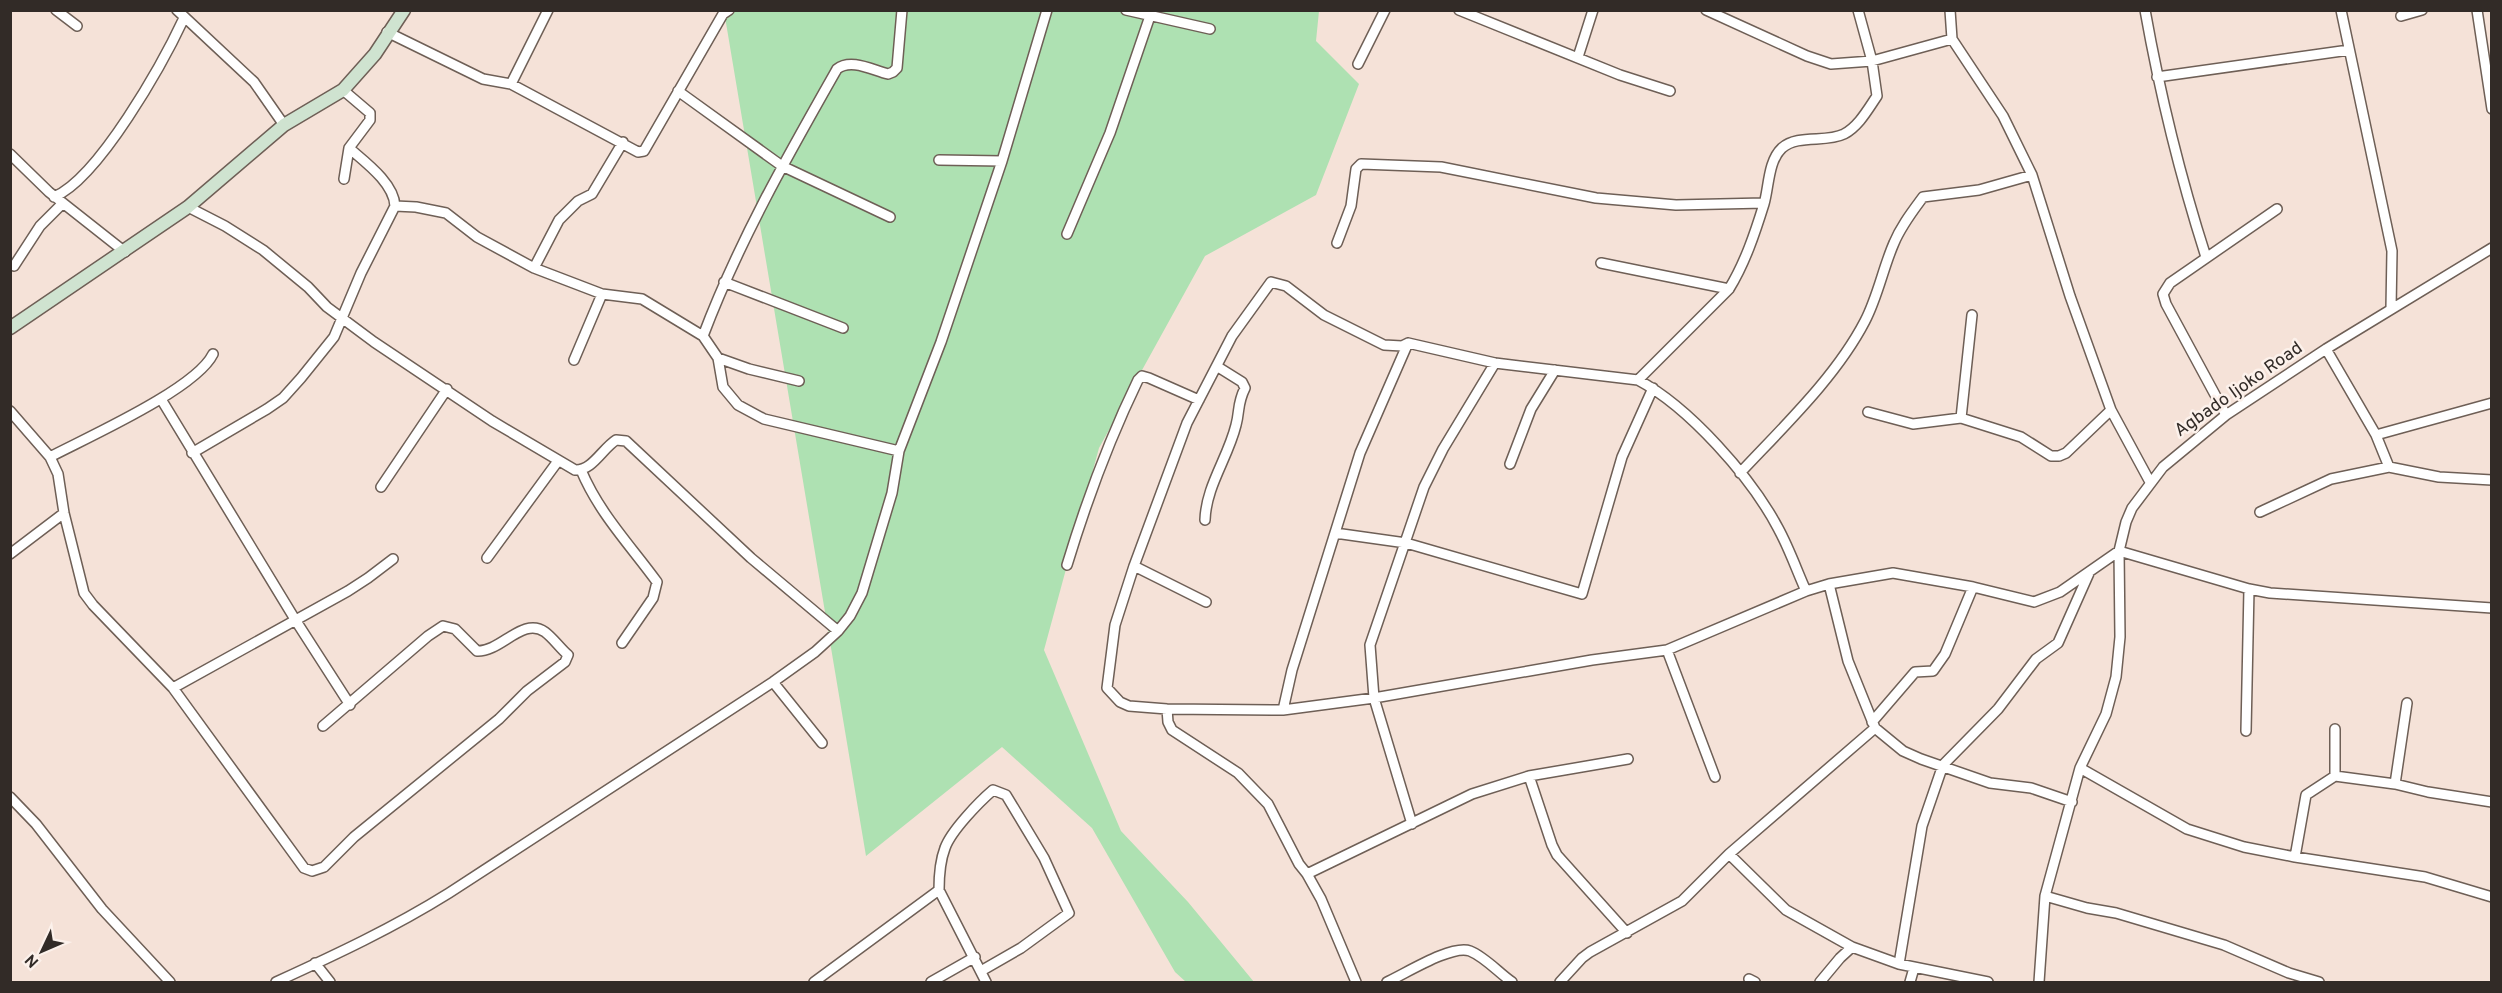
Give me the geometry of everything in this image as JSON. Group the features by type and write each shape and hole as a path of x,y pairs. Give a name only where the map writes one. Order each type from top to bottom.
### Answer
{"main road":[{"path":"10,328 188,207 284,125 343,90 375,54 387,32 404,10"}],"street":[{"path":"56,10 77,26"},
{"path":"177,10 254,82 284,125"},
{"path":"511,84 548,10"},
{"path":"387,32 483,79 511,84 638,152 644,151 723,14 729,10"},
{"path":"703,336 724,282 782,166 837,69 843,64 851,64 888,74 897,68 902,10"},
{"path":"276,982 315,963 345,952 404,921 773,682 815,652 838,631 850,616 872,565 892,494 899,451 941,342 1002,161 1047,10"},
{"path":"1126,10 1210,29"},
{"path":"1358,64 1385,10"},
{"path":"1459,10 1620,75 1670,91"},
{"path":"1578,57 1593,10"},
{"path":"1707,10 1807,57 1832,64 1872,61 1952,39"},
{"path":"1638,380 1729,289 1740,270 1764,203 1775,157 1783,147 1795,142 1843,134 1857,123 1877,96 1872,61 1858,10"},
{"path":"1950,10 1952,39 2003,116 2032,175 2070,296 2111,410 2150,482"},
{"path":"2145,10 2157,77 2180,173 2206,257"},
{"path":"2341,10 2392,251 2391,309"},
{"path":"2401,16 2422,10"},
{"path":"2477,10 2492,109"},
{"path":"1066,234 1110,133 1150,16"},
{"path":"54,197 64,193 91,168 163,63 184,18"},
{"path":"2157,77 2349,50"},
{"path":"343,90 370,113 370,120 349,148 344,179"},
{"path":"678,91 782,166 890,217"},
{"path":"534,268 559,220 578,201 592,194 623,142"},
{"path":"192,453 283,398 334,337 395,206 395,197 385,183 349,148"},
{"path":"10,154 54,197 125,252"},
{"path":"939,160 1002,161"},
{"path":"1337,243 1349,213 1356,169 1361,164 1441,166 1596,198 1676,205 1764,203"},
{"path":"1740,473 1791,419 1838,362 1865,320 1894,243 1905,222 1923,197 1979,190 2032,175"},
{"path":"14,266 39,226 63,203"},
{"path":"395,206 416,207 446,213 477,237 534,268 602,294 642,299 703,336 718,358 723,387 738,405 764,419 899,451"},
{"path":"188,207 225,226 263,250 300,279 327,307 374,342 492,421 574,470 581,470 589,466 607,446 616,440 626,441 765,570 838,631"},
{"path":"2226,415 2166,304 2163,294 2170,282 2277,209"},
{"name":"Agbado Ijoko Road","path":"2039,982 2044,896 2080,768 2106,714 2116,677 2120,637 2119,551 2132,508 2150,482 2174,457 2226,415 2326,349 2492,249"},
{"path":"1601,263 1729,289"},
{"path":"724,282 843,328"},
{"path":"1806,591 1778,528 1740,473 1701,429 1653,387 1638,380 1495,363 1408,343 1402,346 1384,345 1324,315 1286,286 1271,282 1232,336 1218,367 1187,423 1134,566 1115,625 1107,688 1120,702 1130,706 1167,709 1283,710 1374,698 1593,660 1667,650 1806,591 1829,584 1893,573 1973,587 2034,602 2060,592 2119,551 2249,590 2492,608"},
{"path":"574,360 602,294"},
{"path":"1961,418 1972,315"},
{"path":"1283,710 1292,670 1364,441 1408,343"},
{"path":"2326,349 2376,435 2389,467"},
{"path":"50,457 161,399 208,366 213,354"},
{"path":"718,358 749,369 799,381"},
{"path":"1412,824 1374,698 1370,645 1434,467 1495,363"},
{"path":"1205,520 1206,502 1237,424 1239,401 1245,388 1242,381 1218,367"},
{"path":"1510,464 1532,409 1555,370"},
{"path":"1067,565 1089,494 1113,433 1138,380 1142,376 1149,378 1199,400"},
{"path":"1335,533 1406,543 1582,594 1622,457 1653,387"},
{"path":"381,487 447,389"},
{"path":"161,399 192,453 350,705"},
{"path":"2376,435 2492,403"},
{"path":"1868,412 1913,424 1961,418 2021,437 2051,456 2059,456 2066,453 2111,410"},
{"path":"10,411 50,457 58,474 64,513 84,593 173,688 304,868 312,872 324,867 354,837 499,719 527,691 565,662 568,655 545,632 534,626 526,628 485,651 477,651 454,629 443,626 428,636 323,726"},
{"path":"486,558 558,460"},
{"path":"2260,512 2331,479 2389,467 2439,477 2492,480"},
{"path":"581,470 605,516 657,582 653,598 622,643"},
{"path":"10,554 64,513"},
{"path":"173,688 296,621 368,578 393,559"},
{"path":"1134,566 1206,602"},
{"path":"1899,964 1922,826 1943,765 1998,709 2036,659 2058,642 2090,571"},
{"path":"1829,584 1848,661 1874,725 1903,751 1989,783 2031,788 2072,802"},
{"path":"1560,982 1582,958 1682,901 1729,854 1874,725 1914,672 1933,671 1945,654 1973,587"},
{"path":"2246,731 2249,590"},
{"path":"1667,650 1715,777"},
{"path":"773,682 822,743"},
{"path":"2395,784 2406,703"},
{"path":"1167,709 1168,722 1172,730 1238,773 1259,792 1268,804 1299,864 1321,899 1356,982"},
{"path":"2335,729 2335,776"},
{"path":"1307,874 1472,794 1529,776 1628,759"},
{"path":"2080,768 2187,829 2244,846 2334,865 2408,873 2492,897"},
{"path":"1529,776 1557,855 1627,933"},
{"path":"2295,857 2306,795 2335,776 2395,784 2428,792 2492,802"},
{"path":"981,971 1021,948 1069,913 1044,858 1006,795 993,790 945,845 940,863 939,890 986,982"},
{"path":"10,797 36,824 108,916 170,982"},
{"path":"1729,854 1786,910 1852,947 1914,968 1988,982"},
{"path":"814,982 939,890"},
{"path":"2044,896 2116,913 2224,945 2289,973 2319,982"},
{"path":"1820,982 1840,957 1852,947"},
{"path":"1387,982 1440,956 1462,949 1472,951 1512,982"},
{"path":"931,982 975,957"},
{"path":"315,963 330,982"},
{"path":"1910,982 1914,968"}],"green space":[{"path":"724,11 1319,11 1316,41 1359,84 1316,195 1205,256 1099,448 1044,650 1121,831 1188,902 1254,982 1186,982 1175,972 1092,828 1002,747 866,856"}]}
